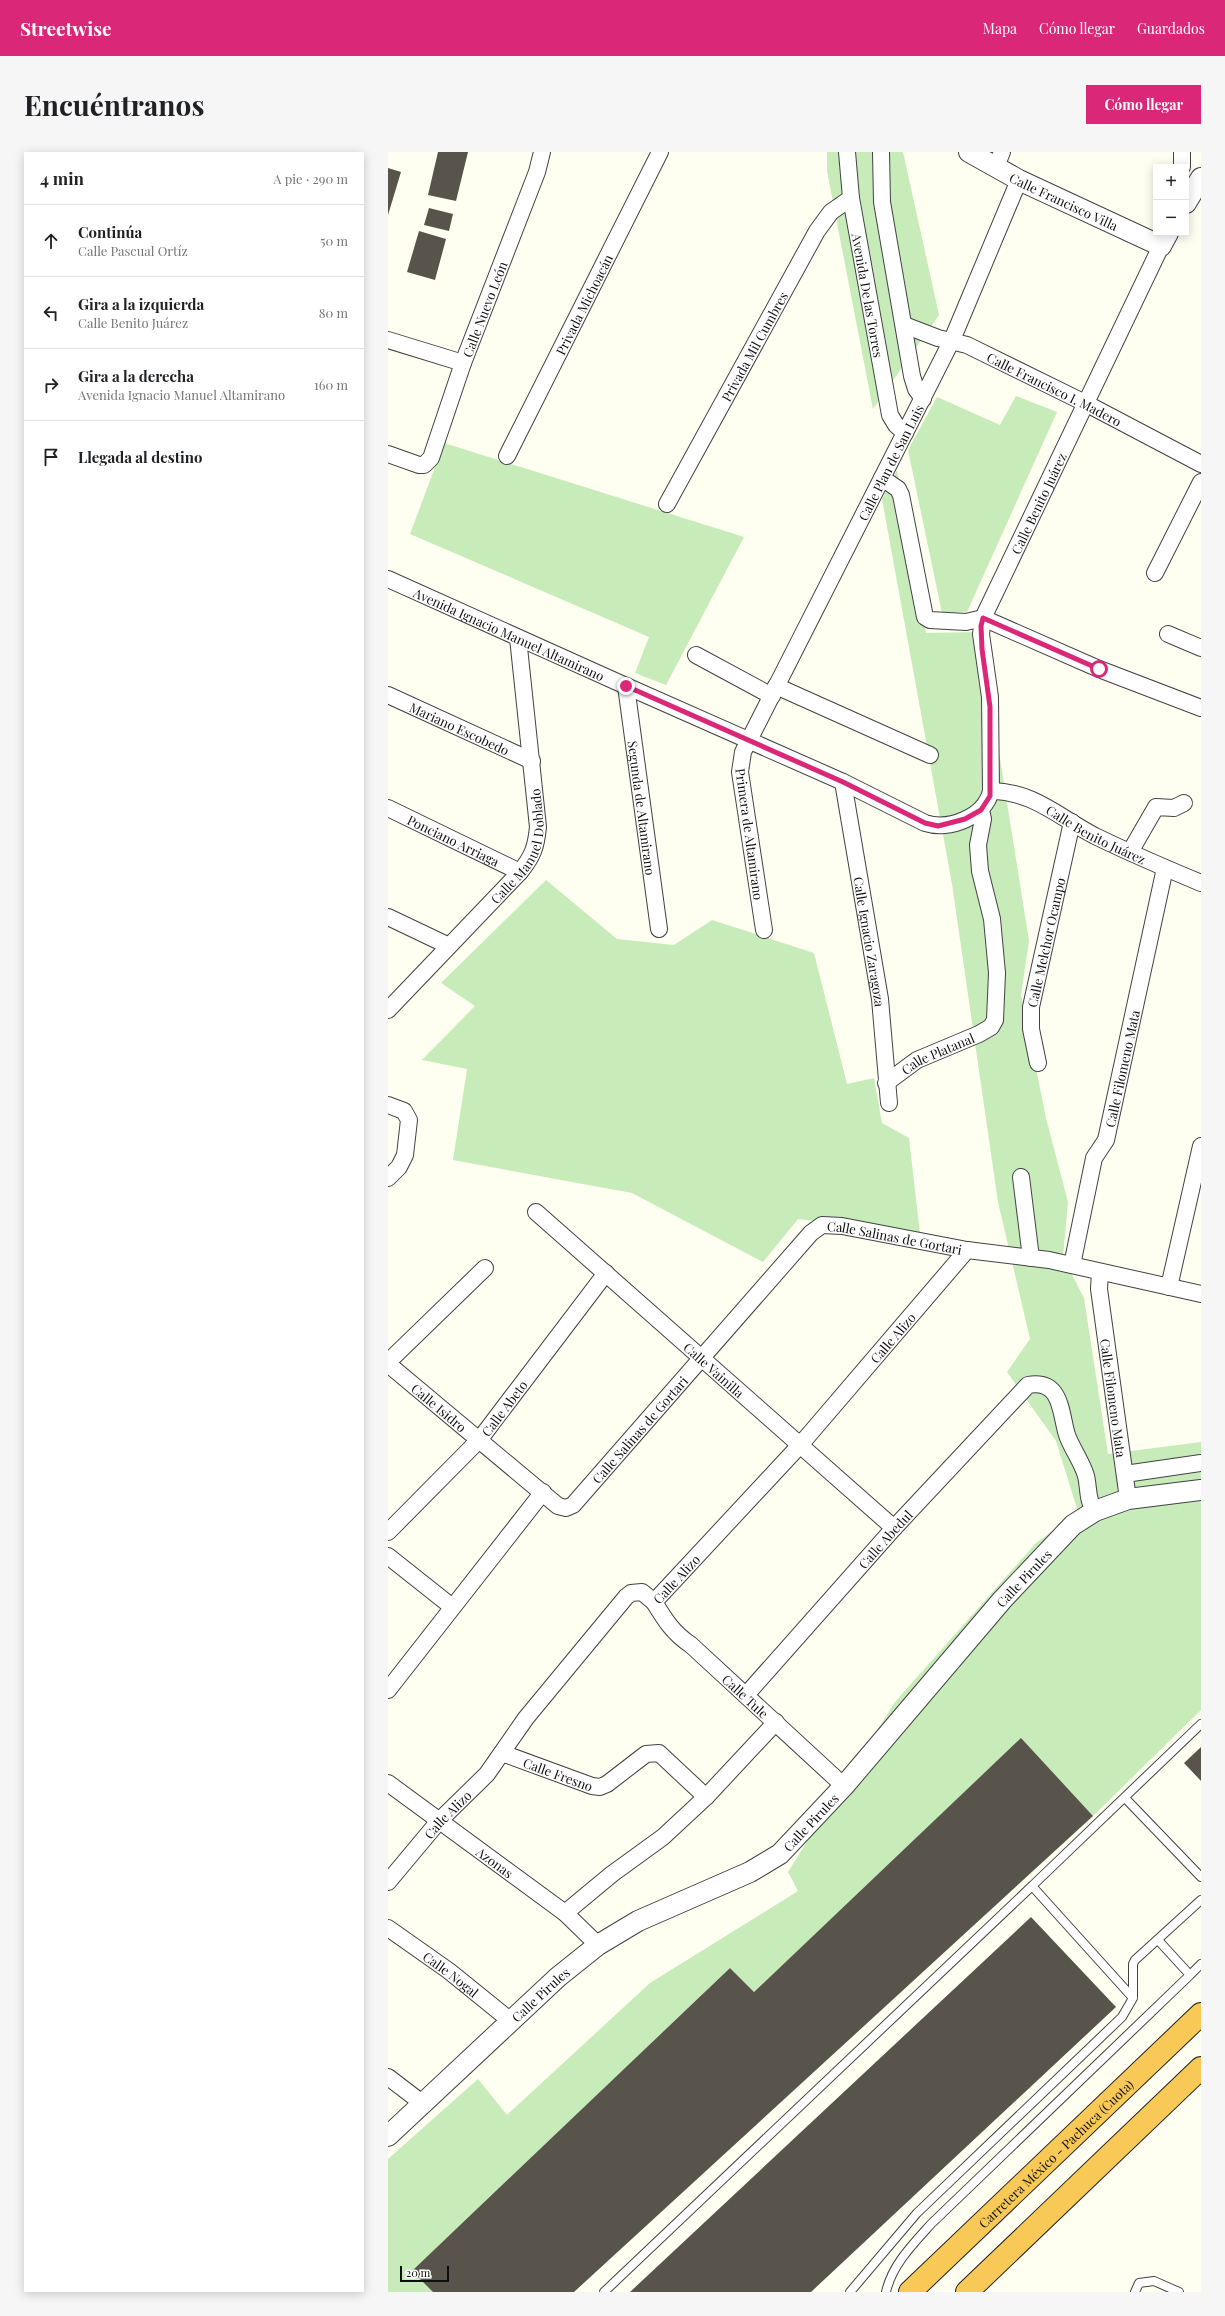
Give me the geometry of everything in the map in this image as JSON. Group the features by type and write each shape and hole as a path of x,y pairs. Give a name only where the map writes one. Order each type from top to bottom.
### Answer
{"highway":[{"name":"Carretera México - Pachuca (Cuota)","path":"910,2292 1201,2014"},
{"path":"967,2292 1201,2068"}],"street":[{"name":"Calle Nuevo León","path":"388,454 413,464 424,464 431,458 463,363 537,172 542,152"},
{"name":"Privada Michoacán","path":"507,456 660,152"},
{"name":"Avenida De las Torres","path":"847,152 851,198 890,415 896,425 905,433"},
{"path":"881,152 882,202 914,382 916,389 923,399"},
{"name":"Calle Francisco Villa","path":"969,152 999,160 1019,180 1164,239"},
{"path":"1182,152 1182,164"},
{"path":"1188,200 1201,178"},
{"name":"Calle Plan de San Luis","path":"749,739 952,340 1019,180"},
{"name":"Privada Mil Cumbres","path":"666,504 817,231 831,212 851,198"},
{"name":"Calle Benito Juárez","path":"981,810 986,804 991,791 990,697 982,649 981,626 983,618 1087,404 1164,239"},
{"name":"Calle Francisco I. Madero","path":"904,325 938,338 952,340 967,345 1087,404 1201,464"},
{"path":"388,340 463,363"},
{"path":"882,478 898,489 901,495 925,617 930,620 966,622 983,618 1099,669 1201,708"},
{"path":"1155,573 1201,482"},
{"name":"Avenida Ignacio Manuel Altamirano","path":"388,578 518,638 749,739 843,782 925,823 935,826 965,819 981,810"},
{"path":"1168,634 1201,648"},
{"name":"Calle Manuel Doblado","path":"388,1010 520,872 532,856 537,842 538,827 532,761 518,638"},
{"path":"696,655 774,691 930,755"},
{"name":"Segunda de Altamirano","path":"626,686 659,929"},
{"name":"Mariano Escobedo","path":"388,695 532,761"},
{"name":"Primera de Altamirano","path":"749,739 741,759 740,772 764,930"},
{"name":"Calle Ignacio Zaragoza","path":"843,782 880,1000 886,1083 889,1103"},
{"name":"Calle Benito Juárez","path":"991,791 1018,794 1037,801 1096,836 1201,883"},
{"path":"1130,852 1156,807 1174,808 1184,803"},
{"name":"Ponciano Arriaga","path":"388,808 520,872"},
{"name":"Calle Platanal","path":"886,1083 917,1060 979,1034 991,1027 996,1015 997,973 992,919 980,871 978,845 983,819 981,810"},
{"name":"Calle Melchor Ocampo","path":"1038,1063 1031,1029 1031,1007 1072,822"},
{"name":"Calle Filomeno Mata","path":"1072,1266 1094,1158 1106,1140 1165,868"},
{"path":"388,917 449,946"},
{"path":"388,1105 400,1108 407,1114 409,1123 404,1159 388,1178"},
{"path":"1169,1287 1201,1146"},
{"path":"1020,1177 1031,1258"},
{"name":"Calle Vainilla","path":"536,1212 606,1273 700,1359 801,1444 894,1528"},
{"name":"Calle Salinas de Gortari","path":"566,1508 573,1505 811,1233 822,1225 842,1226 967,1250 1031,1258 1201,1294"},
{"name":"Calle Alizo","path":"388,1882 439,1820 472,1790 502,1754 526,1718 626,1597 632,1593 642,1592 654,1602 801,1444 967,1250"},
{"path":"388,1363 485,1268"},
{"name":"Calle Filomeno Mata","path":"1100,1272 1099,1289 1128,1499"},
{"name":"Calle Abeto","path":"388,1532 480,1439 606,1273"},
{"name":"Calle Isidro","path":"388,1363 558,1506 566,1508"},
{"name":"Calle Abedul","path":"746,1696 894,1528 1028,1385 1040,1383 1050,1388 1056,1396 1063,1415 1067,1434 1085,1474 1090,1501 1095,1511"},
{"path":"1125,1474 1201,1463"},
{"name":"Calle Pirules","path":"388,2136 422,2103 512,2022 558,1977 598,1945 638,1920 770,1862 790,1844 844,1786 1003,1599 1072,1525 1095,1511 1128,1499 1201,1490"},
{"path":"388,1690 451,1606 543,1492"},
{"path":"388,1556 451,1606"},
{"name":"Calle Tule","path":"654,1602 664,1621 678,1636 776,1722 844,1786"},
{"path":"565,1913 612,1874 663,1837 706,1797 776,1722"},
{"name":"Calle Fresno","path":"502,1754 592,1786 600,1787 607,1784 646,1754 654,1752 663,1756 706,1797"},
{"name":"Azonas","path":"388,1783 565,1913 598,1945"},
{"name":"Calle Nogal","path":"388,1928 449,1971 512,2022"},
{"path":"388,2077 422,2103"}],"lane":[{"path":"604,2292 1125,1798 1201,1724"},
{"path":"1125,1798 1201,1877"},
{"path":"1032,1886 1132,1998"},
{"path":"850,2292 917,2213 1122,2017 1132,1998 1133,1964 1201,1900"},
{"path":"1158,1940 1190,1975"},
{"path":"886,2292 892,2273 900,2261 931,2224 1201,1964"},
{"path":"1135,2292 1139,2283 1154,2281 1179,2292"}],"green space":[{"path":"827,152 903,152 939,315 873,409 827,171"},
{"path":"1016,396 1057,412 967,612 942,613 908,450 937,397 1000,425"},
{"path":"444,443 744,537 666,685 635,673 649,637 410,534"},
{"path":"897,470 926,633 980,632 1029,941 1021,995 1046,1118 1068,1202 1063,1257 1084,1298 1108,1454 1201,1442 1201,1710 1093,1816 1021,1739 754,1992 730,1968 413,2271 433,2292 388,2292 388,2159 478,2079 507,2115 650,1983 798,1891 788,1872 895,1702 1036,1543 1078,1512 1056,1441 1007,1372 1030,1339 998,1202 952,884 882,499"},
{"path":"546,880 617,939 674,945 712,920 814,953 847,1084 874,1078 882,1123 909,1138 920,1234 798,1219 763,1262 632,1193 453,1160 467,1069 422,1060 475,1006 441,983"}],"building":[{"path":"438,152 468,152 456,201 428,195"},
{"path":"388,168 401,172 388,215"},
{"path":"429,208 453,214 449,231 424,225"},
{"path":"419,231 446,239 435,280 407,272"},
{"path":"1021,1738 1093,1816 574,2292 433,2292 412,2271 730,1968 754,1992"},
{"path":"1201,1747 1201,1781 1184,1763"},
{"path":"1031,1917 1116,2007 811,2292 630,2292"}],"route":[{"path":"626,686 749,739 843,782 925,823 938,826 965,819 973,815 981,810 990,796 990,697 982,649 981,626 983,618 1099,669"}]}
